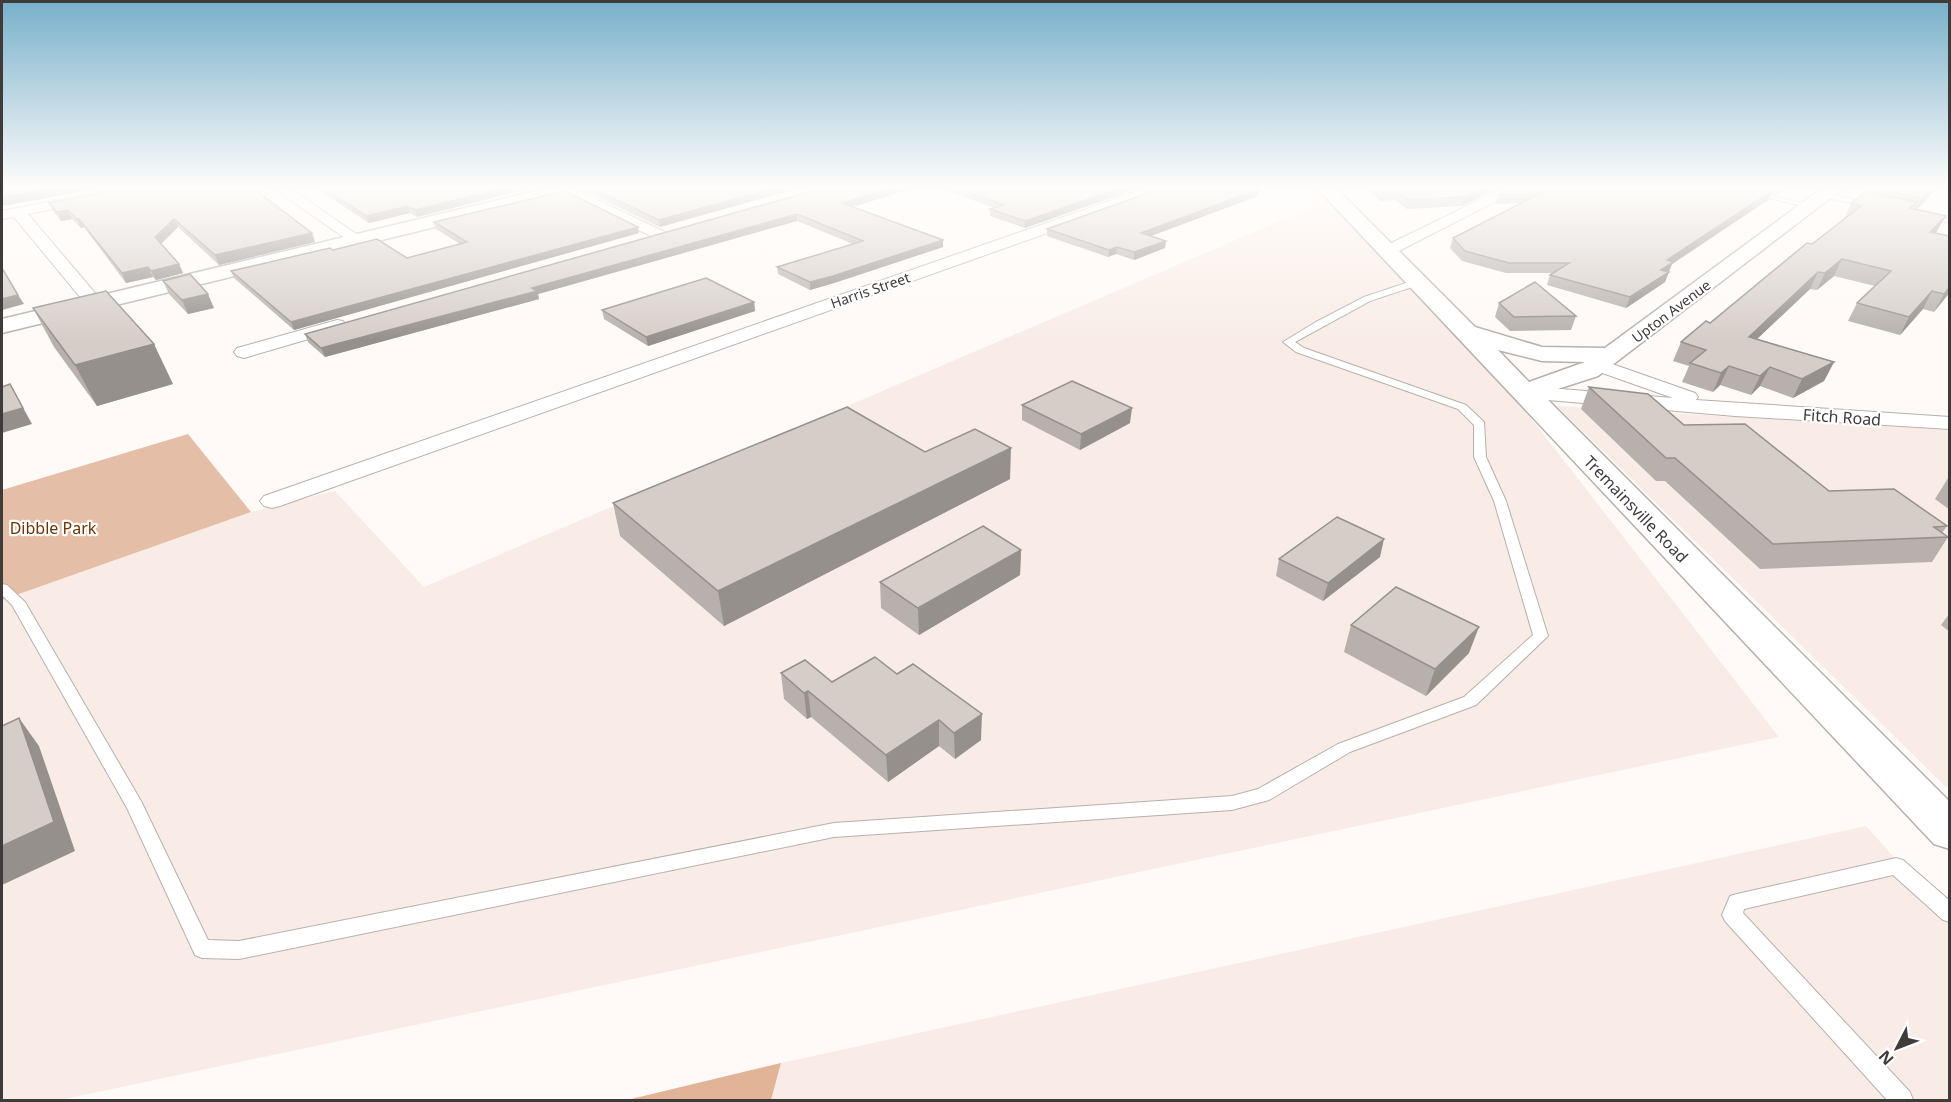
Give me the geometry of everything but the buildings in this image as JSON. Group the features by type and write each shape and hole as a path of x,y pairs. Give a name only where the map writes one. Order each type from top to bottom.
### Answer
{"street":[{"path":"39,237 95,304"},
{"path":"353,237 357,240"},
{"path":"2,326 367,237"},
{"path":"637,241 650,237"},
{"name":"Harris Street","path":"273,501 1019,237"},
{"name":"Tremainsville Road","path":"1374,237 1950,831"},
{"path":"1387,251 1415,237"},
{"name":"Upton Avenue","path":"1523,392 1589,371 1767,237"},
{"path":"244,352 348,322"},
{"path":"1464,331 1542,354 1605,360"},
{"name":"Fitch Road","path":"1605,360 1705,402 1735,410"},
{"name":"Fitch Road","path":"1523,392 1735,410 1950,423"}],"lane":[{"path":"2,588 18,602 135,806 202,949 239,950 834,830 1232,803 1263,795 1344,748 1470,701 1541,636 1500,501 1480,457 1480,424 1462,407 1300,350 1288,342 1369,298 1396,287 1418,282"},
{"path":"1902,1101 1732,915 1737,903 1896,866 1949,914"}],"shaded area":[{"path":"1242,237 1362,237 1520,404 1779,737 60,1100 2,1100 2,600 251,512 335,491 424,587"},
{"path":"1557,406 1949,430 1949,786 1946,787"},
{"path":"1866,826 1949,918 1949,1100 771,1100 781,1063"},
{"path":"781,1063 771,1100 627,1100"}],"green space":[{"name":"Dibble Park","path":"188,434 251,512 2,600 2,490"}]}
